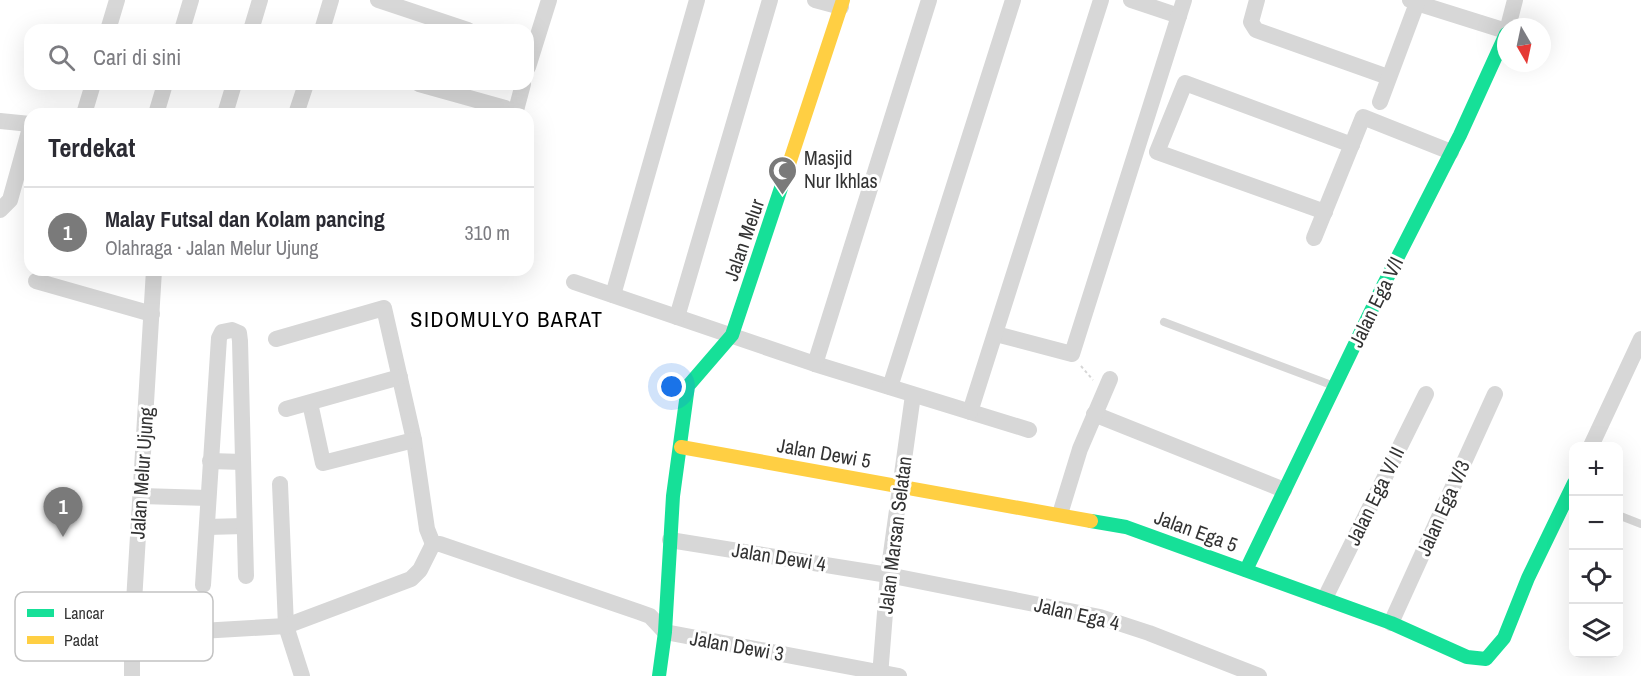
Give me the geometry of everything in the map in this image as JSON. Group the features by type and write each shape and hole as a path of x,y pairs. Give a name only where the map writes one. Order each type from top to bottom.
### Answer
{"street":[{"path":"110,24 117,0"},
{"path":"184,24 191,0"},
{"path":"253,24 260,0"},
{"path":"324,24 331,0"},
{"path":"378,0 450,24"},
{"path":"534,44 549,0"},
{"path":"613,295 697,0"},
{"path":"677,316 770,0"},
{"path":"815,0 842,3"},
{"path":"816,364 929,0"},
{"path":"890,387 1013,0"},
{"path":"970,412 1101,0"},
{"path":"996,334 1072,354 1182,8 1131,0"},
{"path":"1257,0 1251,22 1256,30 1389,77"},
{"path":"1510,18 1515,0"},
{"path":"1380,102 1415,1 1497,29"},
{"name":"Jalan Melur","path":"659,676 670,540 684,401 688,386 732,335 842,3"},
{"name":"Jalan Ega V/I","path":"1246,570 1334,386 1451,152 1497,52"},
{"path":"1325,212 1157,152 1185,83 1352,145"},
{"path":"86,108 91,90"},
{"path":"158,108 163,90"},
{"path":"227,108 232,90"},
{"path":"299,108 304,90"},
{"path":"440,90 505,108"},
{"path":"515,108 521,90"},
{"path":"1314,238 1363,117 1451,152"},
{"path":"0,122 24,125"},
{"path":"0,210 10,200 24,148"},
{"name":"Jalan Melur Ujung","path":"135,592 154,276"},
{"path":"36,281 152,314"},
{"path":"574,282 816,364 1029,430"},
{"path":"213,626 286,626 411,579 420,570 433,544 427,529 414,440 384,308 276,339"},
{"path":"203,585 219,338 222,332 232,330 239,333 240,341 246,576"},
{"path":"1593,442 1641,339"},
{"path":"286,409 400,377"},
{"path":"1060,513 1094,414 1107,386"},
{"name":"Jalan Ega V/ II","path":"1324,598 1426,394"},
{"name":"Jalan Ega V/3","path":"1391,623 1495,394"},
{"name":"Jalan Marsan Selatan","path":"880,674 888,575 913,395"},
{"path":"310,403 323,463 414,440"},
{"path":"1094,414 1284,490"},
{"name":"Jalan Dewi 5","path":"681,447 900,487"},
{"path":"210,461 243,462"},
{"path":"280,484 286,626 302,676"},
{"name":"Jalan Ega 5","path":"900,487 1060,513 1146,533 1391,623 1467,657 1486,659 1494,654 1570,496"},
{"path":"141,496 208,498"},
{"path":"207,527 244,526"},
{"name":"Jalan Dewi 4","path":"670,540 888,575"},
{"path":"433,544 448,546 650,616 664,632"},
{"name":"Jalan Ega 4","path":"888,575 1109,619 1259,676"},
{"name":"Jalan Dewi 3","path":"664,632 899,676"},
{"name":"Jalan Melur Ujung","path":"132,661 132,676"}],"lane":[{"path":"1164,322 1334,386"},
{"path":"1623,517 1641,524"}],"path":[{"path":"1072,354 1107,386"}],"traffic: fast":[{"path":"1246,570 1383,286 1460,135 1497,54"},
{"path":"659,676 665,632 673,496 688,386 732,335 787,170"},
{"path":"1091,521 1126,527 1391,623 1467,657 1486,659 1504,638 1528,578 1569,493"}],"traffic: slow":[{"path":"787,170 843,0"},
{"path":"681,447 1091,521"}],"place":[{"name":"Masjid Nur Ikhlas","path":"783,196"},
{"name":"Malay Futsal dan Kolam pancing","path":"63,537"}],"district":[{"name":"SIDOMULYO BARAT","path":"507,319"}]}
